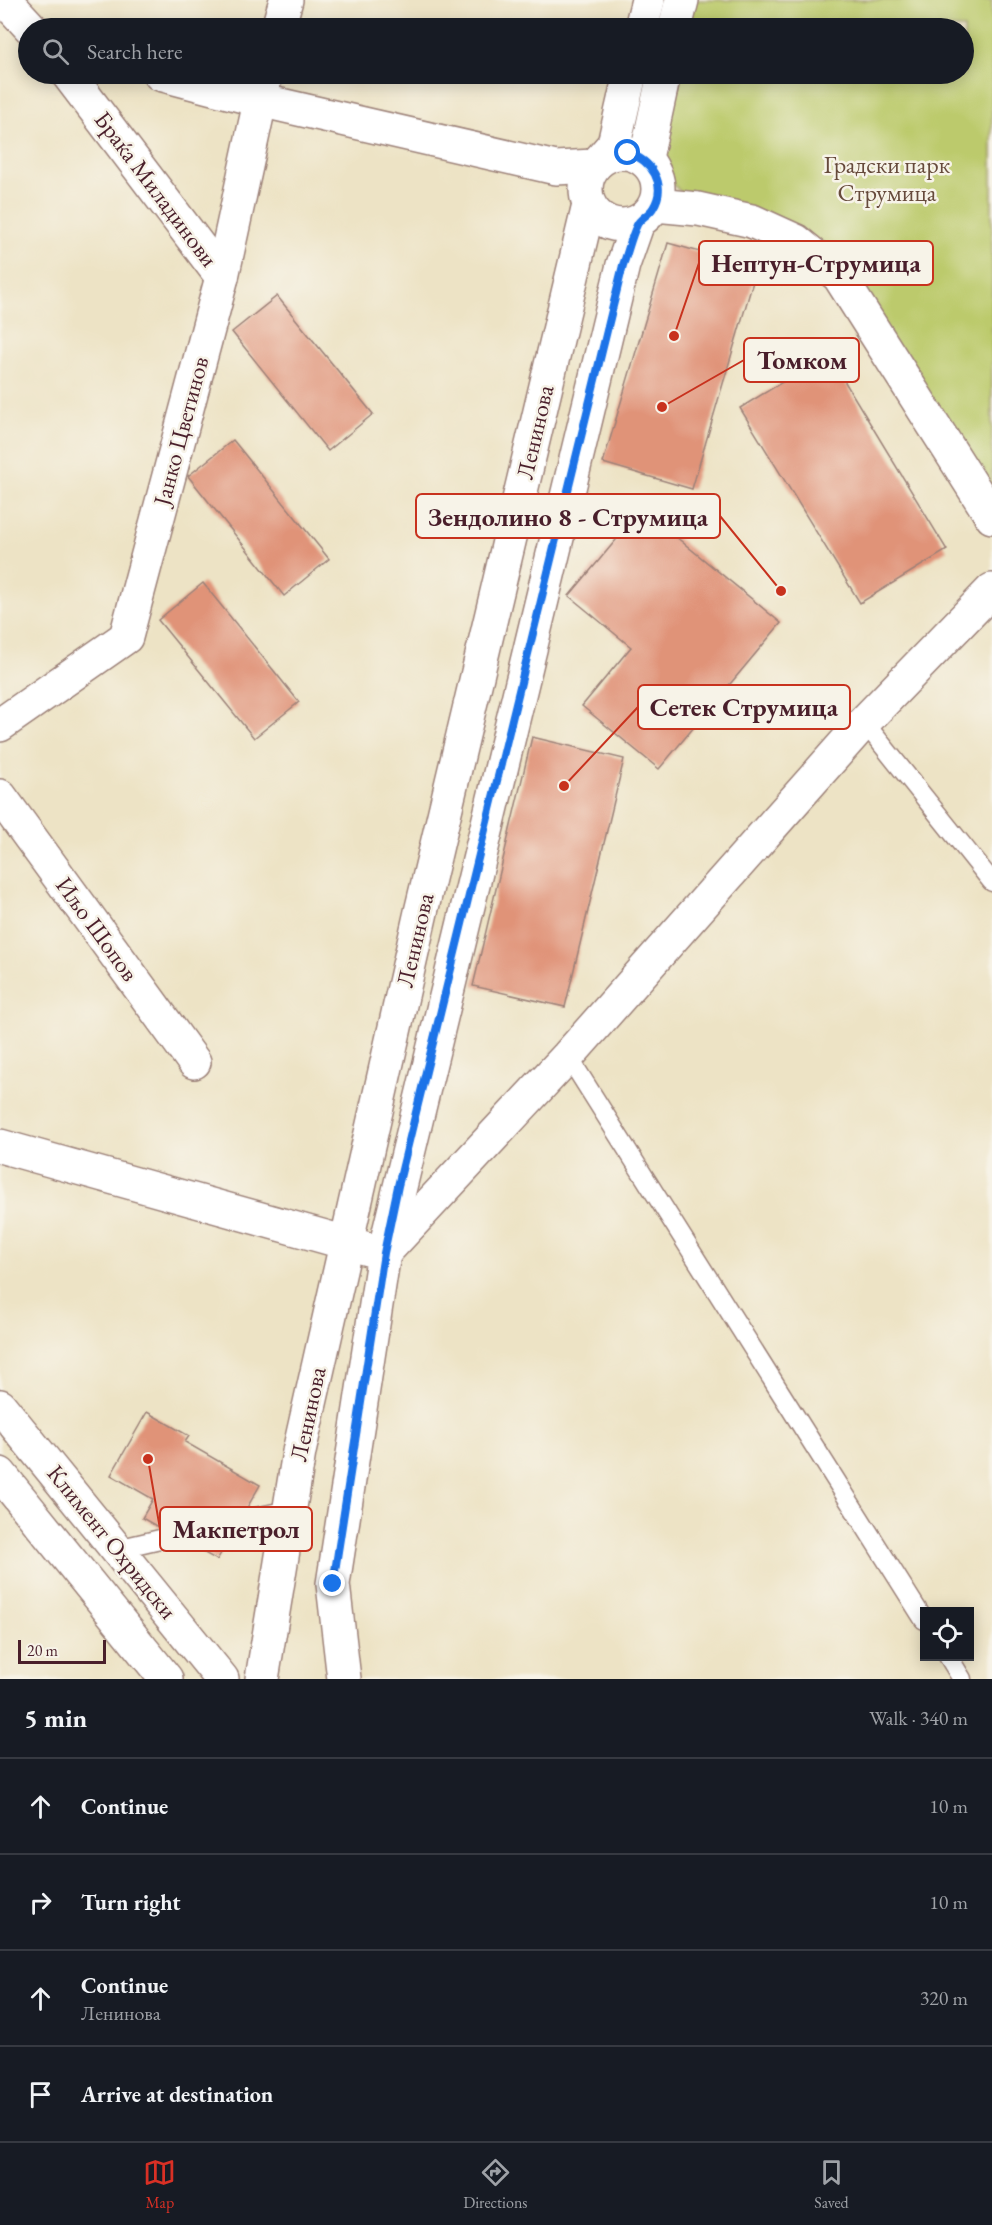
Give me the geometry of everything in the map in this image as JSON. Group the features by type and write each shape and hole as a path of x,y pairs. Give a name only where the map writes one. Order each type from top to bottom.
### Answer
{"street":[{"path":"5,0 22,18"},
{"path":"281,18 286,0"},
{"path":"644,18 648,0"},
{"path":"678,18 682,0"},
{"name":"Браќа Миладинови","path":"76,84 222,277"},
{"path":"239,84 263,87 556,168 592,181"},
{"name":"Ленинова","path":"262,1679 298,1452 423,900 592,181 614,144 628,84"},
{"name":"Ленинова","path":"344,1679 333,1584 384,1253 621,277 651,194 646,158 662,84"},
{"name":"Јанко Цветинов","path":"0,725 126,637 222,277 263,87"},
{"path":"615,153 628,153 638,156 651,194 628,225 608,222 597,216 592,181 615,153"},
{"path":"651,194 698,209 752,221 796,241 839,276 992,517"},
{"path":"3,1150 384,1253 568,1056 864,722 992,590"},
{"name":"Иљо Шопов","path":"0,796 194,1062"},
{"name":"Климент Охридски","path":"0,1406 222,1679"},
{"name":"Климент Охридски","path":"0,1474 166,1679"}],"lane":[{"path":"864,722 992,882"},
{"path":"568,1056 920,1614"},
{"path":"241,1520 289,1510"},
{"path":"117,1549 173,1536"},
{"path":"951,1661 962,1679"}],"green space":[{"name":"Градски парк Струмица","path":"682,0 992,0 992,517 839,276 698,209 646,158 662,84 974,84 974,18 678,18"}],"building":[{"path":"668,243 757,268 692,489 603,463"},
{"path":"277,296 373,414 328,451 232,332"},
{"path":"828,354 947,550 860,603 740,408"},
{"path":"233,440 329,559 284,596 188,476"},
{"path":"642,509 781,623 659,769 582,706 631,647 569,596"},
{"path":"203,583 299,702 254,738 158,620"},
{"path":"532,737 624,759 565,1007 473,986"},
{"path":"147,1412 189,1436 185,1442 260,1485 217,1560 142,1518 153,1499 111,1475"}],"place":[{"name":"Нептун-Струмица","path":"674,336"},
{"name":"Томком","path":"662,407"},
{"name":"Зендолино 8 - Струмица","path":"781,591"},
{"name":"Сетек Струмица","path":"564,786"},
{"name":"Макпетрол","path":"148,1459"}],"route":[{"path":"333,1584 384,1253 398,1186 623,265 638,222 655,205 659,190 656,174 652,168 638,156 628,153"}]}
